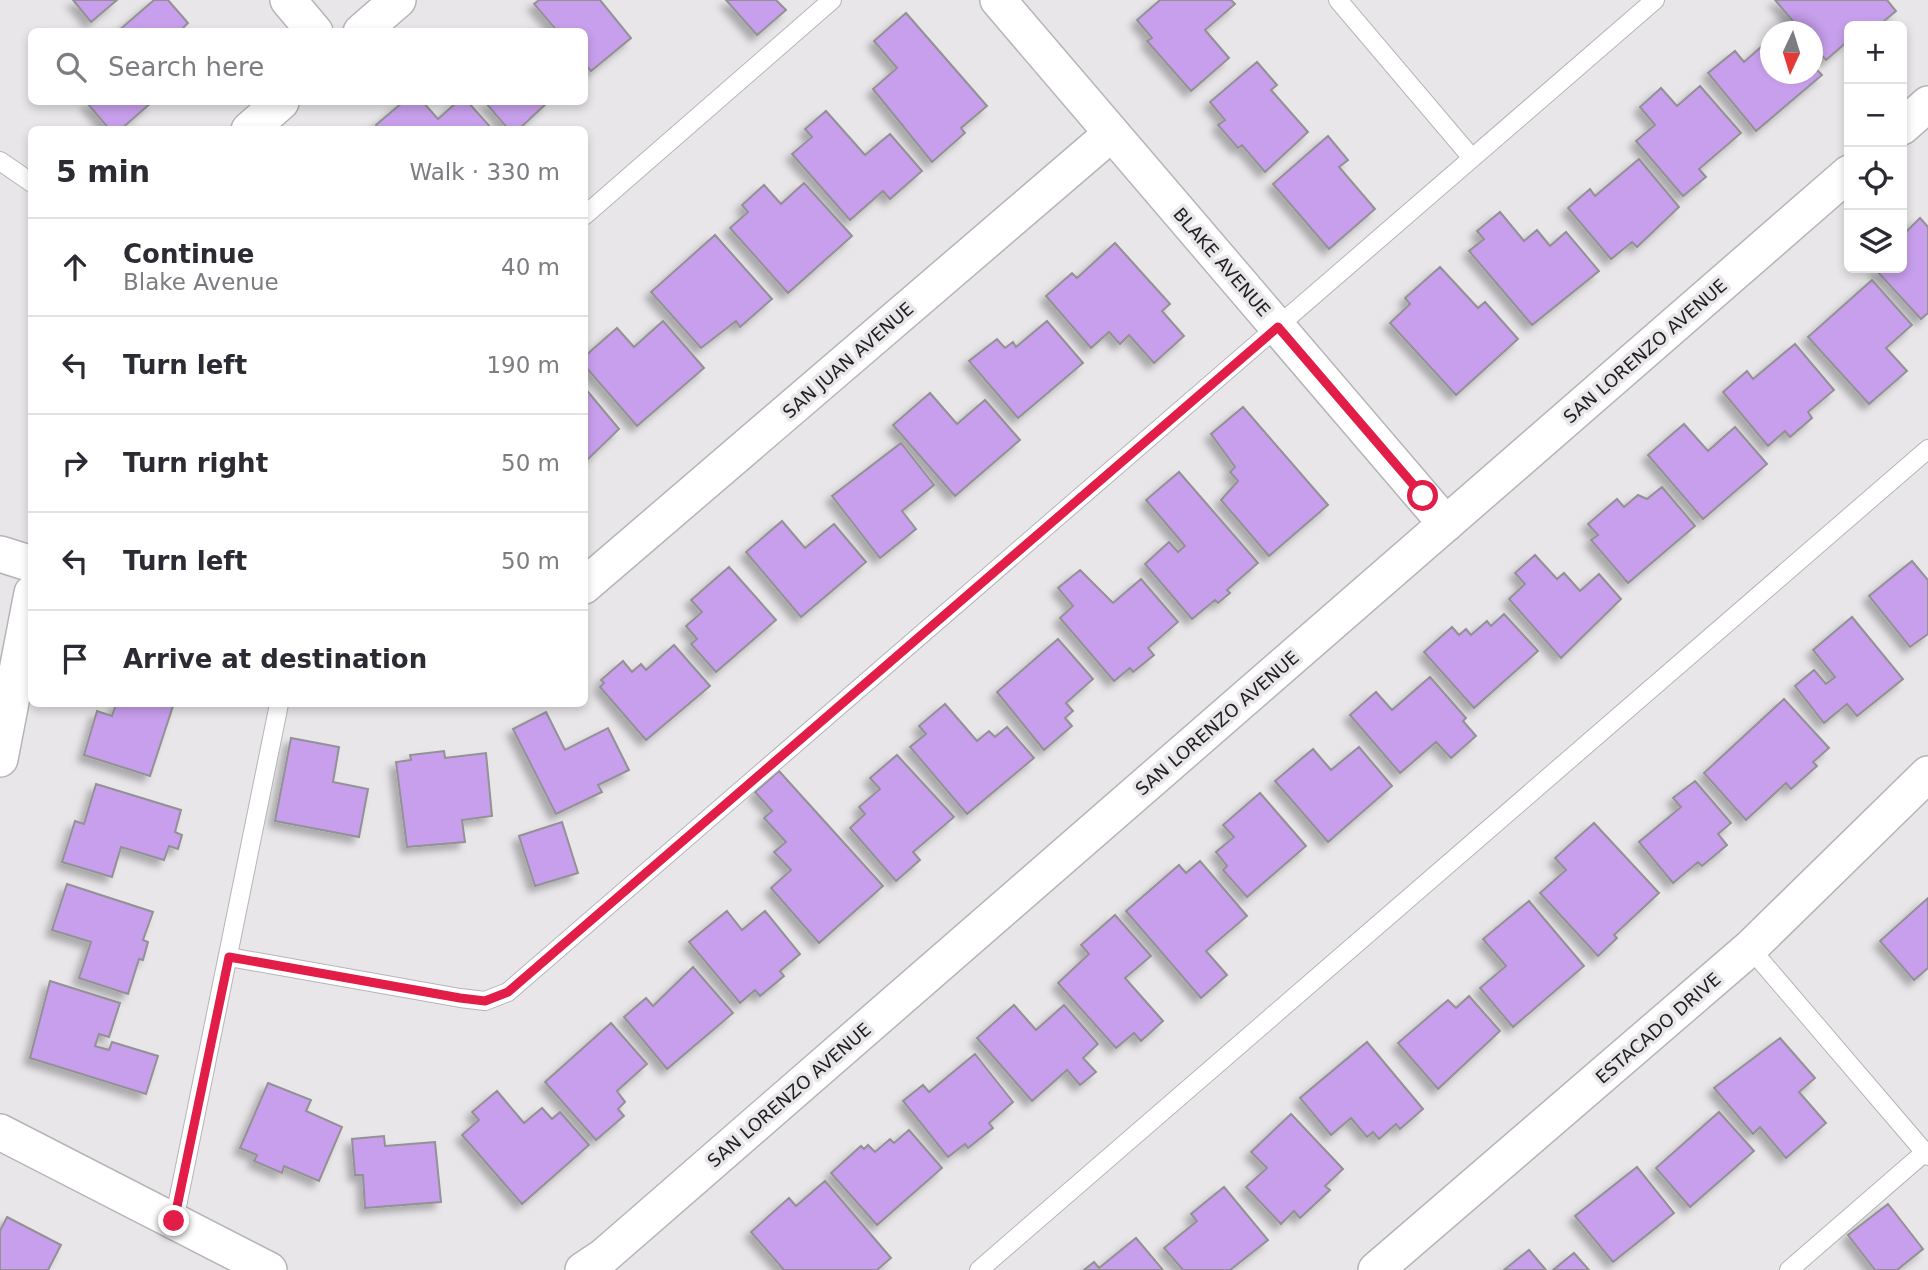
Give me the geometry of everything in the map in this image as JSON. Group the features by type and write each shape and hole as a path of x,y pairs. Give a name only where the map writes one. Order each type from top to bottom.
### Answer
{"street":[{"path":"288,0 312,28"},
{"path":"366,28 398,0"},
{"name":"BLAKE AVENUE","path":"998,0 1446,524"},
{"path":"1907,123 1928,104"},
{"path":"254,126 278,105"},
{"name":"SAN JUAN AVENUE","path":"588,583 1111,134"},
{"name":"SAN LORENZO AVENUE","path":"583,1270 604,1256 1844,177"},
{"path":"0,554 28,563"},
{"path":"0,759 28,614"},
{"name":"ESTACADO DRIVE","path":"1377,1270 1750,948 1928,775"},
{"path":"0,1132 270,1270"}],"lane":[{"path":"588,213 832,0"},
{"path":"1338,0 1472,158"},
{"path":"229,957 460,998 485,1001 508,992 1655,0"},
{"path":"0,161 28,180"},
{"path":"979,1270 1928,449"},
{"path":"174,1221 278,707"},
{"path":"1750,948 1926,1154 1789,1270"}],"building":[{"path":"73,0 117,0 91,22"},
{"path":"154,0 168,0 188,23 183,28 122,28"},
{"path":"539,0 600,0 631,38 591,71 588,68 588,28 555,28 534,4"},
{"path":"726,0 776,0 786,10 757,35"},
{"path":"1160,0 1231,0 1235,4 1205,30 1229,58 1191,91 1147,41 1152,38 1137,20"},
{"path":"1775,0 1887,0 1896,11 1884,21 1844,21 1844,44 1826,60 1823,57 1823,21 1793,21"},
{"path":"906,13 987,106 961,128 965,133 932,162 873,89 897,68 874,41"},
{"path":"1760,48 1760,84 1811,84 1756,131 1708,73 1735,51 1744,62"},
{"path":"1257,62 1277,85 1271,90 1308,132 1265,172 1242,145 1238,148 1218,125 1225,120 1210,102"},
{"path":"1700,86 1741,133 1699,169 1706,177 1683,196 1636,141 1655,125 1640,107 1661,88 1677,106"},
{"path":"89,105 149,105 125,126 107,126"},
{"path":"399,105 426,105 438,119 454,105 471,105 489,126 377,126"},
{"path":"488,105 545,105 522,126 506,126"},
{"path":"826,111 865,155 890,134 922,171 890,199 883,191 850,220 792,154 812,137 805,129"},
{"path":"1328,136 1348,160 1339,167 1375,209 1329,249 1273,184"},
{"path":"1639,159 1679,207 1637,247 1632,242 1611,259 1568,208 1590,189 1595,196"},
{"path":"804,183 852,236 788,293 730,228 748,212 742,205 764,185 781,204"},
{"path":"1500,212 1524,241 1537,230 1550,246 1566,232 1599,271 1532,325 1469,251 1484,239 1477,231"},
{"path":"1920,218 1928,227 1928,313 1921,319 1879,273 1907,273 1907,231"},
{"path":"715,235 772,299 740,327 736,321 701,348 651,292"},
{"path":"1115,243 1170,304 1162,311 1184,336 1154,363 1129,335 1120,344 1109,332 1091,348 1046,296 1072,273 1077,278"},
{"path":"1440,267 1478,308 1485,302 1518,339 1456,395 1390,323 1410,304 1405,298"},
{"path":"1872,280 1912,325 1886,348 1907,371 1869,404 1808,337"},
{"path":"663,321 704,368 637,426 588,370 588,353 617,328 634,347"},
{"path":"1047,321 1083,363 1018,418 969,361 997,339 1005,348 1013,342 1016,347"},
{"path":"1795,344 1834,390 1808,412 1812,418 1790,437 1785,431 1768,446 1723,392 1747,371 1753,379"},
{"path":"588,392 619,429 588,459"},
{"path":"930,393 957,424 985,400 1020,440 955,496 893,425"},
{"path":"1243,407 1328,505 1269,556 1221,500 1238,481 1230,472 1235,467 1211,434"},
{"path":"1684,424 1708,451 1735,427 1767,464 1703,519 1648,455"},
{"path":"901,443 934,485 902,511 916,529 880,558 832,496"},
{"path":"1179,472 1258,563 1227,590 1230,593 1218,603 1215,600 1192,619 1145,564 1169,542 1178,552 1185,546 1146,500"},
{"path":"1662,487 1695,526 1628,583 1591,540 1598,535 1588,524 1617,499 1624,507 1638,495 1647,499"},
{"path":"782,521 805,548 834,524 866,562 801,617 746,552"},
{"path":"1535,555 1557,579 1564,573 1580,591 1599,574 1621,599 1561,658 1509,599 1525,584 1515,573"},
{"path":"1912,561 1928,580 1928,634 1910,647 1869,596"},
{"path":"729,567 776,620 716,672 691,644 697,639 686,626 702,612 691,600"},
{"path":"1080,570 1113,603 1141,579 1178,622 1148,648 1154,655 1133,672 1130,668 1114,681 1060,618 1073,606 1058,588"},
{"path":"1504,614 1538,651 1474,708 1424,652 1452,627 1459,635 1466,629 1471,635 1487,621 1491,626"},
{"path":"1852,617 1903,679 1857,716 1847,704 1824,723 1795,686 1814,670 1826,684 1835,677 1813,650"},
{"path":"1058,639 1093,679 1066,703 1073,711 1065,718 1072,726 1044,750 997,692"},
{"path":"674,645 710,686 646,740 600,687 604,683 601,680 623,661 632,672 641,664 646,670"},
{"path":"1430,677 1466,718 1463,721 1476,736 1451,758 1436,742 1400,773 1350,715 1376,692 1392,710"},
{"path":"1784,699 1829,748 1813,762 1817,766 1791,789 1786,783 1746,820 1704,773"},
{"path":"945,704 977,741 989,731 995,737 1007,727 1034,758 967,814 910,747 926,734 919,726"},
{"path":"115,707 173,707 150,776 84,755 97,711 112,716"},
{"path":"546,712 565,750 608,728 629,770 598,785 602,792 556,814 513,729"},
{"path":"291,738 339,747 333,782 368,789 359,837 275,821"},
{"path":"1359,747 1392,786 1328,842 1275,781 1313,749 1331,770"},
{"path":"444,751 445,758 486,753 492,816 462,820 465,842 407,847 396,762 411,760 410,755"},
{"path":"897,755 954,817 913,852 920,860 896,881 850,828 865,814 859,807 880,789 870,778"},
{"path":"779,771 883,886 819,943 771,888 791,870 774,852 786,842 764,818 772,811 755,792"},
{"path":"1695,781 1731,823 1718,834 1727,845 1702,866 1698,862 1673,883 1639,842 1681,807 1673,798"},
{"path":"96,784 181,810 175,832 182,835 178,849 169,846 164,860 121,847 112,877 62,862 75,821 84,824"},
{"path":"1260,793 1306,846 1247,897 1223,870 1227,866 1216,852 1234,837 1223,825"},
{"path":"562,822 578,873 535,886 519,836"},
{"path":"1594,823 1659,893 1614,935 1617,938 1598,956 1540,893 1566,870 1555,858"},
{"path":"1200,861 1247,916 1206,951 1227,975 1201,998 1126,911 1179,865 1186,873"},
{"path":"67,884 153,912 143,940 148,942 143,960 139,959 128,994 79,978 91,942 52,930"},
{"path":"1928,898 1928,968 1914,980 1880,941"},
{"path":"1529,901 1584,966 1513,1027 1480,988 1506,966 1483,939"},
{"path":"727,911 742,930 765,911 800,954 780,971 784,976 760,996 755,990 740,1003 689,942"},
{"path":"1115,915 1151,956 1125,978 1163,1021 1141,1041 1134,1033 1116,1048 1058,983 1089,954 1081,945"},
{"path":"693,967 733,1013 667,1069 624,1017 646,998 653,1006"},
{"path":"50,981 120,1003 109,1037 99,1034 95,1046 109,1050 112,1042 158,1056 146,1094 30,1058"},
{"path":"1469,996 1500,1031 1438,1089 1398,1043 1448,1000 1456,1008"},
{"path":"1014,1005 1036,1030 1064,1005 1098,1044 1083,1058 1096,1072 1080,1085 1067,1070 1032,1101 977,1038"},
{"path":"611,1023 647,1064 617,1091 625,1102 618,1109 624,1116 596,1140 545,1082"},
{"path":"1780,1038 1815,1078 1799,1092 1826,1123 1786,1158 1760,1127 1753,1134 1714,1088"},
{"path":"1367,1042 1423,1109 1400,1129 1396,1124 1379,1139 1373,1132 1367,1137 1351,1118 1331,1135 1300,1098"},
{"path":"975,1054 1013,1102 989,1123 993,1128 968,1148 965,1144 948,1157 903,1101 923,1085 929,1092"},
{"path":"268,1083 311,1100 306,1111 342,1127 319,1181 284,1166 282,1173 254,1161 257,1155 240,1148"},
{"path":"497,1091 524,1123 542,1108 552,1119 560,1112 589,1145 522,1204 462,1135 479,1120 472,1112"},
{"path":"1719,1112 1754,1151 1690,1207 1656,1168"},
{"path":"1291,1114 1343,1169 1325,1186 1330,1190 1300,1218 1294,1211 1281,1224 1246,1187 1267,1168 1251,1152"},
{"path":"909,1130 942,1168 877,1225 831,1173 861,1146 864,1149 868,1145 875,1152 890,1139 894,1143"},
{"path":"384,1136 385,1146 435,1142 441,1202 365,1208 363,1175 355,1175 352,1139"},
{"path":"1637,1167 1674,1213 1613,1262 1575,1216"},
{"path":"825,1181 891,1258 877,1270 784,1270 751,1232 789,1198 796,1206"},
{"path":"1224,1187 1268,1240 1230,1270 1183,1270 1164,1248 1197,1221 1191,1214"},
{"path":"1888,1204 1923,1249 1897,1270 1875,1270 1848,1235"},
{"path":"7,1217 61,1245 48,1270 0,1270 0,1231"},
{"path":"1136,1238 1163,1270 1084,1270 1094,1262 1099,1268"},
{"path":"1529,1250 1546,1270 1504,1270"},
{"path":"1574,1253 1589,1270 1553,1270"}],"route":[{"path":"174,1221 229,957 460,998 485,1001 508,992 1278,327 1423,496"}]}
